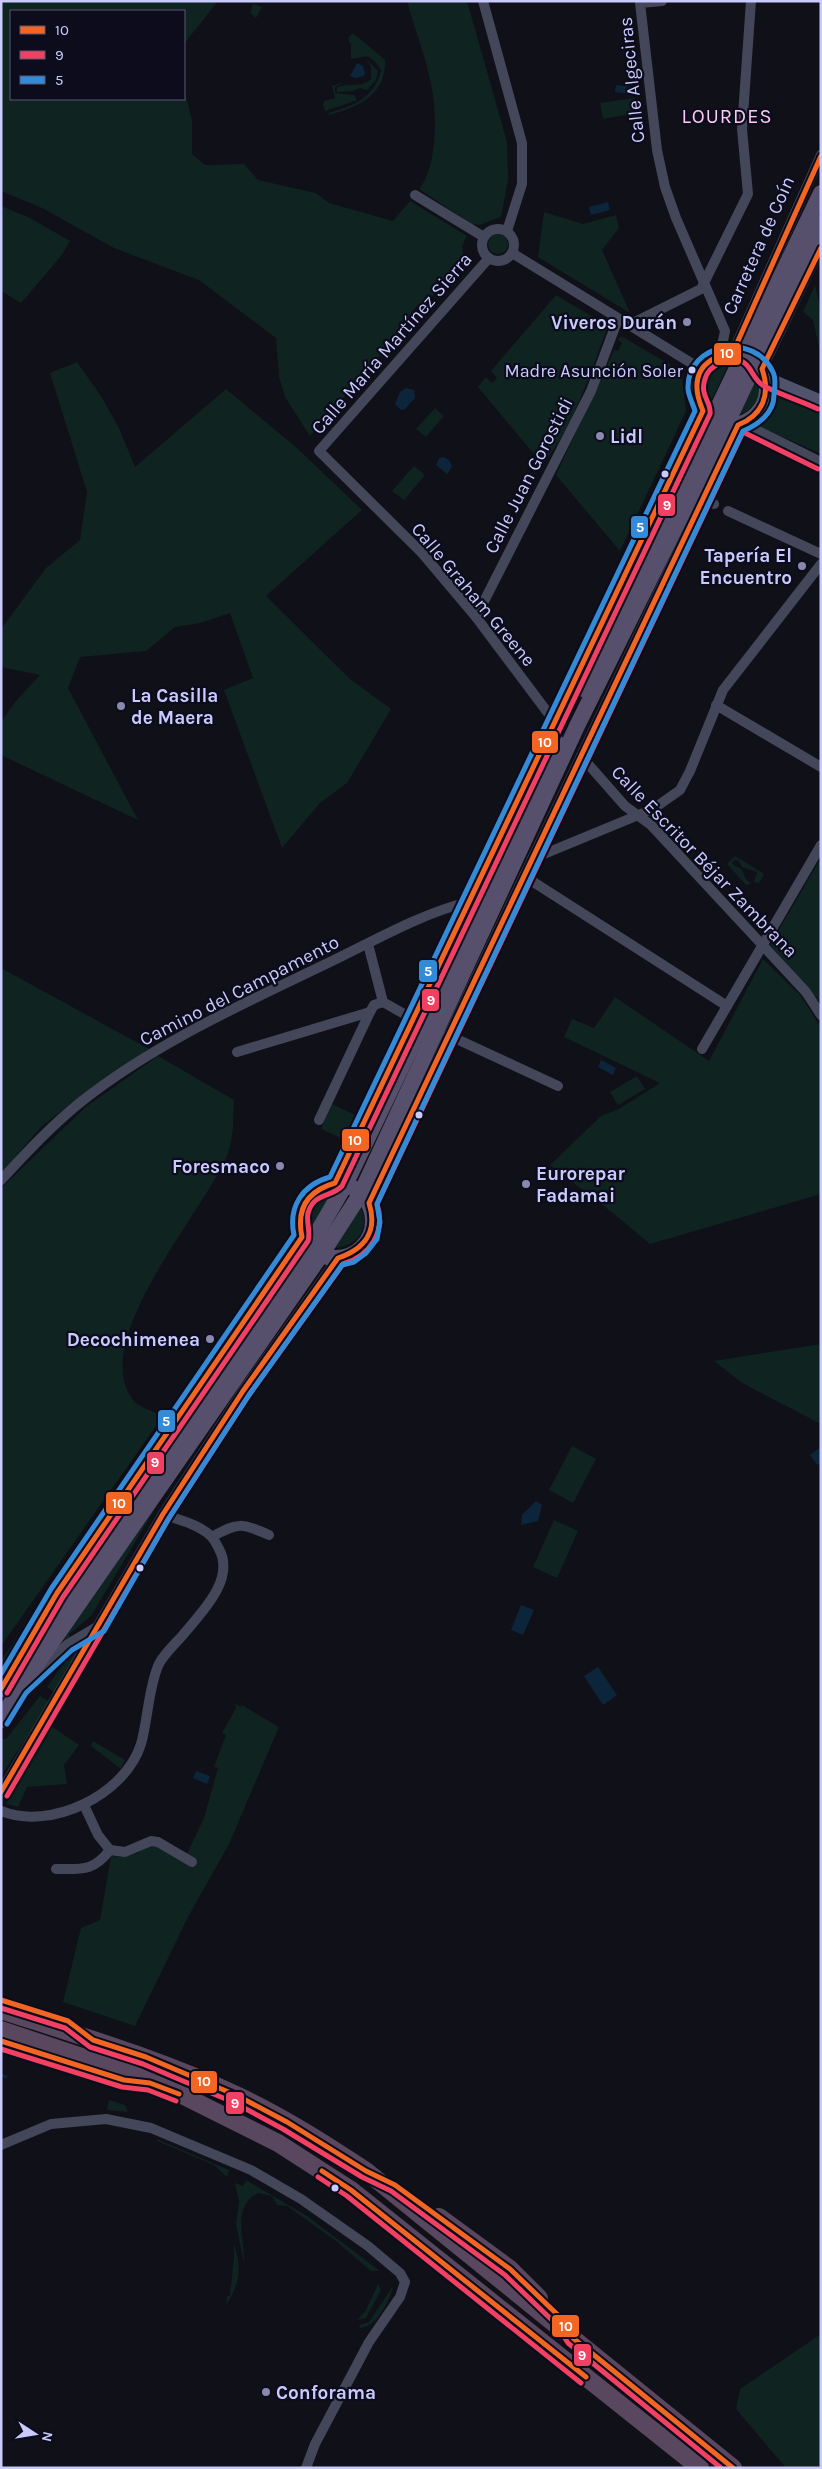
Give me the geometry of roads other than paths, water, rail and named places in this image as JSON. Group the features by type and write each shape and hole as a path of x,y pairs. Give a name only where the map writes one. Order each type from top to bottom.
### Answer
{"highway":[{"path":"1,2000 68,2022 93,2040"},
{"path":"1,2010 146,2057 238,2096 288,2122 366,2172 733,2468"},
{"path":"1,2030 127,2072 184,2096 278,2143 351,2190 700,2468"},
{"path":"1,2040 124,2080 150,2083"}],"main road":[{"path":"752,363 821,193"},
{"path":"1,1689 18,1662 311,1246 365,1198 577,726 821,223"},
{"path":"715,356 752,363 768,392 761,409 755,416 724,421 697,402 695,390 701,369 715,356"},
{"path":"1,1720 20,1688 311,1246 340,1184 724,421"},
{"path":"340,1184 365,1198 373,1222 370,1236 362,1247 351,1255 338,1258 311,1246 299,1225 304,1201 312,1192 323,1186 340,1184"}],"street":[{"path":"483,1 522,143 522,184 507,231"},
{"name":"Calle Algeciras","path":"662,1 640,3 657,150 676,218 725,331 724,342 715,356"},
{"path":"629,325 705,286 748,194 742,128 751,1"},
{"name":"Carretera de Coín","path":"752,363 821,155"},
{"path":"415,195 484,237"},
{"path":"497,229 507,231 513,239 512,253 499,261 489,258 482,246 484,237 487,233 497,229"},
{"path":"821,247 752,363 821,402"},
{"path":"512,253 701,369"},
{"name":"Calle María Martínez Sierra","path":"320,451 489,258"},
{"name":"Calle Juan Gorostidi","path":"476,617 591,391 618,319"},
{"path":"724,421 821,462"},
{"path":"365,1198 448,1035 702,499 724,421"},
{"path":"340,1184 413,1018 554,721 724,421"},
{"name":"Calle Graham Greene","path":"320,451 422,553 476,617 554,721"},
{"path":"702,499 714,504"},
{"path":"728,511 821,554"},
{"path":"532,859 662,804 680,790 690,771 723,690 821,564"},
{"path":"716,705 821,767"},
{"name":"Calle Escritor Béjar Zambrana","path":"581,756 625,806 651,826 806,992 821,1015"},
{"path":"702,1049 821,845"},
{"path":"524,876 727,1006"},
{"name":"Camino del Campamento","path":"1,1180 42,1135 82,1100 149,1054 221,1015 368,944 448,907 468,902"},
{"path":"368,944 383,1002"},
{"path":"319,1120 374,1005 383,1002 413,1018"},
{"path":"237,1052 370,1012"},
{"path":"448,1035 558,1086"},
{"path":"1,1792 163,1514 243,1391 338,1258"},
{"path":"1,1810 33,1816 74,1810 123,1777 140,1746 158,1665 202,1612 223,1579 224,1558 212,1536 191,1524 163,1514"},
{"path":"212,1536 230,1527 246,1525 269,1535"},
{"path":"20,1688 68,1644 98,1626"},
{"path":"84,1805 98,1835 110,1850 125,1852 151,1841 158,1842 192,1862"},
{"path":"56,1869 88,1869 102,1860 110,1850"},
{"path":"1,2146 51,2124 106,2119 151,2128 251,2170 302,2199 368,2246 400,2273 405,2282 404,2288 369,2342 316,2444 306,2468"}],"water":[{"path":"357,63 363,66 365,73 364,76 356,78 350,76"},
{"path":"616,85 632,87 631,94 615,92"},
{"path":"608,202 610,210 591,215 589,207"},
{"path":"406,388 414,390 415,398 405,409 401,410 395,404 400,392"},
{"path":"444,457 450,461 452,467 447,474 436,465 439,458"},
{"path":"601,1060 616,1068 613,1075 598,1067"},
{"path":"821,1447 821,1462 817,1465 810,1455"},
{"path":"536,1501 542,1505 538,1521 521,1525 522,1515"},
{"path":"521,1605 534,1610 523,1635 511,1630"},
{"path":"598,1667 617,1695 603,1705 584,1676"},
{"path":"196,1771 210,1776 207,1784 193,1778"}],"waterway":[{"path":"1,2075 6,2077"}],"place":[{"name":"Viveros Durán","path":"687,322"},
{"name":"Madre Asunción Soler","path":"692,370"},
{"name":"Lidl","path":"600,436"},
{"name":"Tapería El Encuentro","path":"802,566"},
{"name":"La Casilla de Maera","path":"121,706"},
{"name":"Foresmaco","path":"280,1166"},
{"name":"Eurorepar Fadamai","path":"526,1184"},
{"name":"Decochimenea","path":"210,1339"},
{"name":"Conforama","path":"266,2392"}],"district":[{"name":"LOURDES","path":"727,116"}]}
